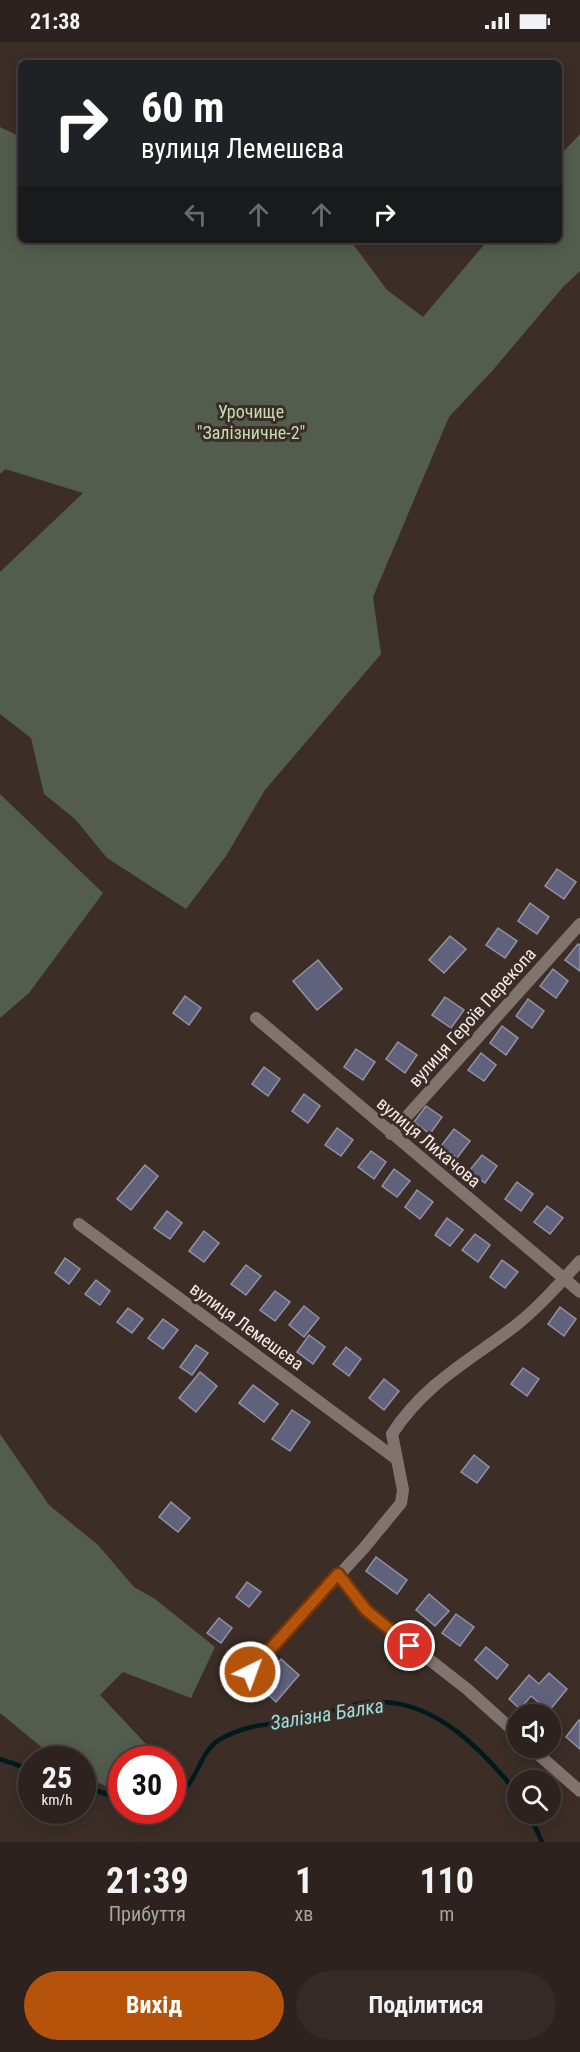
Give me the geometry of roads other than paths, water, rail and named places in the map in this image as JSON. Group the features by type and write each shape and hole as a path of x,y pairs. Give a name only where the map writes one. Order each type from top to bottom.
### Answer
{"street":[{"name":"вулиця Героїв Перекопа","path":"391,1134 580,924"},
{"name":"вулиця Лихачова","path":"256,1018 580,1292"},
{"name":"вулиця Лемешєва","path":"79,1224 394,1452"},
{"path":"250,1672 401,1503 403,1490 392,1434 403,1418 427,1391 460,1363 517,1324 580,1261"},
{"path":"338,1574 366,1610 467,1689 507,1725"},
{"path":"542,1758 580,1791"}],"waterway":[{"name":"Залізна Балка","path":"186,1788 206,1753 219,1740 230,1734 250,1727 302,1719 359,1704 378,1702 400,1704 420,1710 439,1720 474,1746 507,1781"},
{"name":"Залізна Балка","path":"0,1759 18,1765"},
{"name":"Залізна Балка","path":"96,1791 108,1794"},
{"name":"Залізна Балка","path":"534,1824 542,1842"}],"park label":[{"name":"Урочище \"Залізничне-2\"","path":"251,421"}]}
